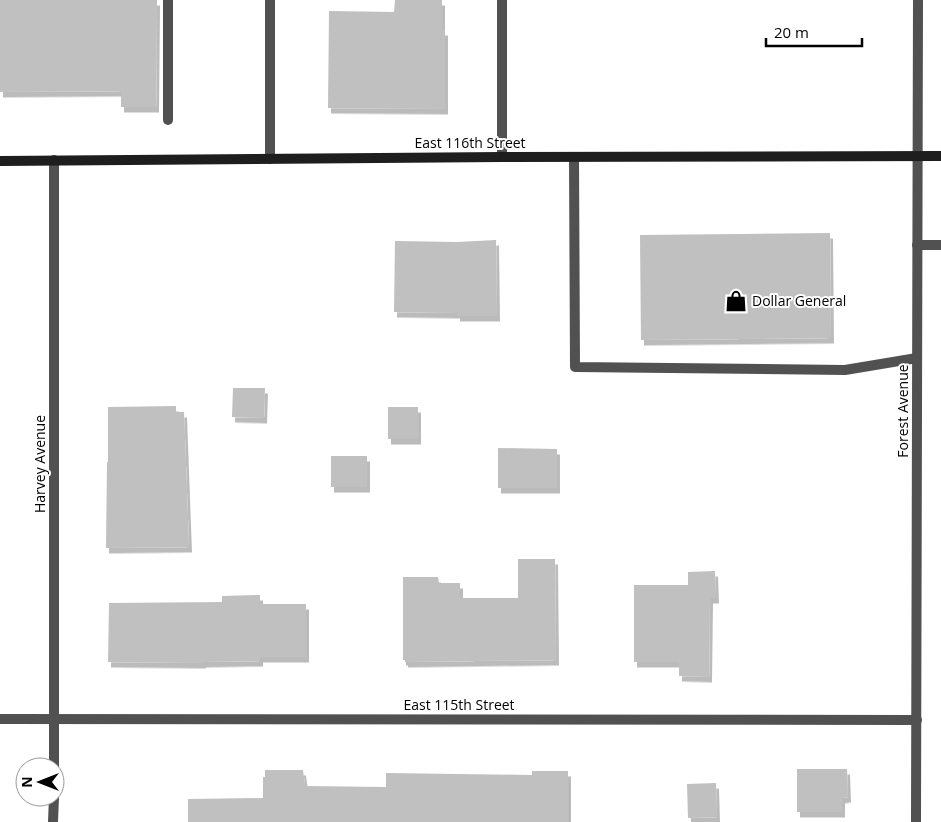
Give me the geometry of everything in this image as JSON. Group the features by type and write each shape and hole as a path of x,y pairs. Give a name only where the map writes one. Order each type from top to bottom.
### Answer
{"main road":[{"name":"East 116th Street","path":"0,161 941,156"}],"street":[{"path":"168,0 168,120"},
{"path":"270,0 270,159"},
{"path":"502,0 502,157"},
{"name":"Forest Avenue","path":"916,822 918,0"},
{"path":"574,157 575,367 845,370 917,358"},
{"name":"Harvey Avenue","path":"54,160 54,757"},
{"path":"917,245 941,245"},
{"name":"East 115th Street","path":"0,719 917,720"},
{"path":"54,807 54,822"}],"building":[{"path":"0,0 157,0 156,107 121,107 121,91 0,92"},
{"path":"395,0 442,0 442,30 445,30 445,109 328,108 329,11 394,12"},
{"name":"Dollar General","path":"830,233 831,338 641,340 640,235"},
{"path":"496,240 497,316 457,316 457,313 394,312 395,241 457,242"},
{"path":"233,388 265,388 264,418 232,417"},
{"path":"176,406 176,412 184,412 189,547 106,548 108,407"},
{"path":"388,407 418,407 418,439 388,439"},
{"path":"498,448 557,449 557,488 498,488"},
{"path":"331,456 367,456 367,487 331,487"},
{"path":"518,559 555,559 556,660 405,662 403,660 403,577 438,577 439,583 460,583 460,598 518,598"},
{"path":"715,571 716,598 710,598 709,677 679,676 679,662 634,662 634,585 688,585 688,572"},
{"path":"260,595 260,604 306,604 306,657 260,657 260,661 203,663 108,662 109,603 222,602 222,596"},
{"path":"797,769 847,769 848,797 842,798 842,812 797,812"},
{"path":"265,770 303,770 305,786 386,787 386,773 532,775 532,771 568,771 568,822 188,822 188,799 263,798"},
{"path":"716,783 717,817 688,818 687,784"}],"place":[{"name":"Dollar General","path":"736,301"}]}
